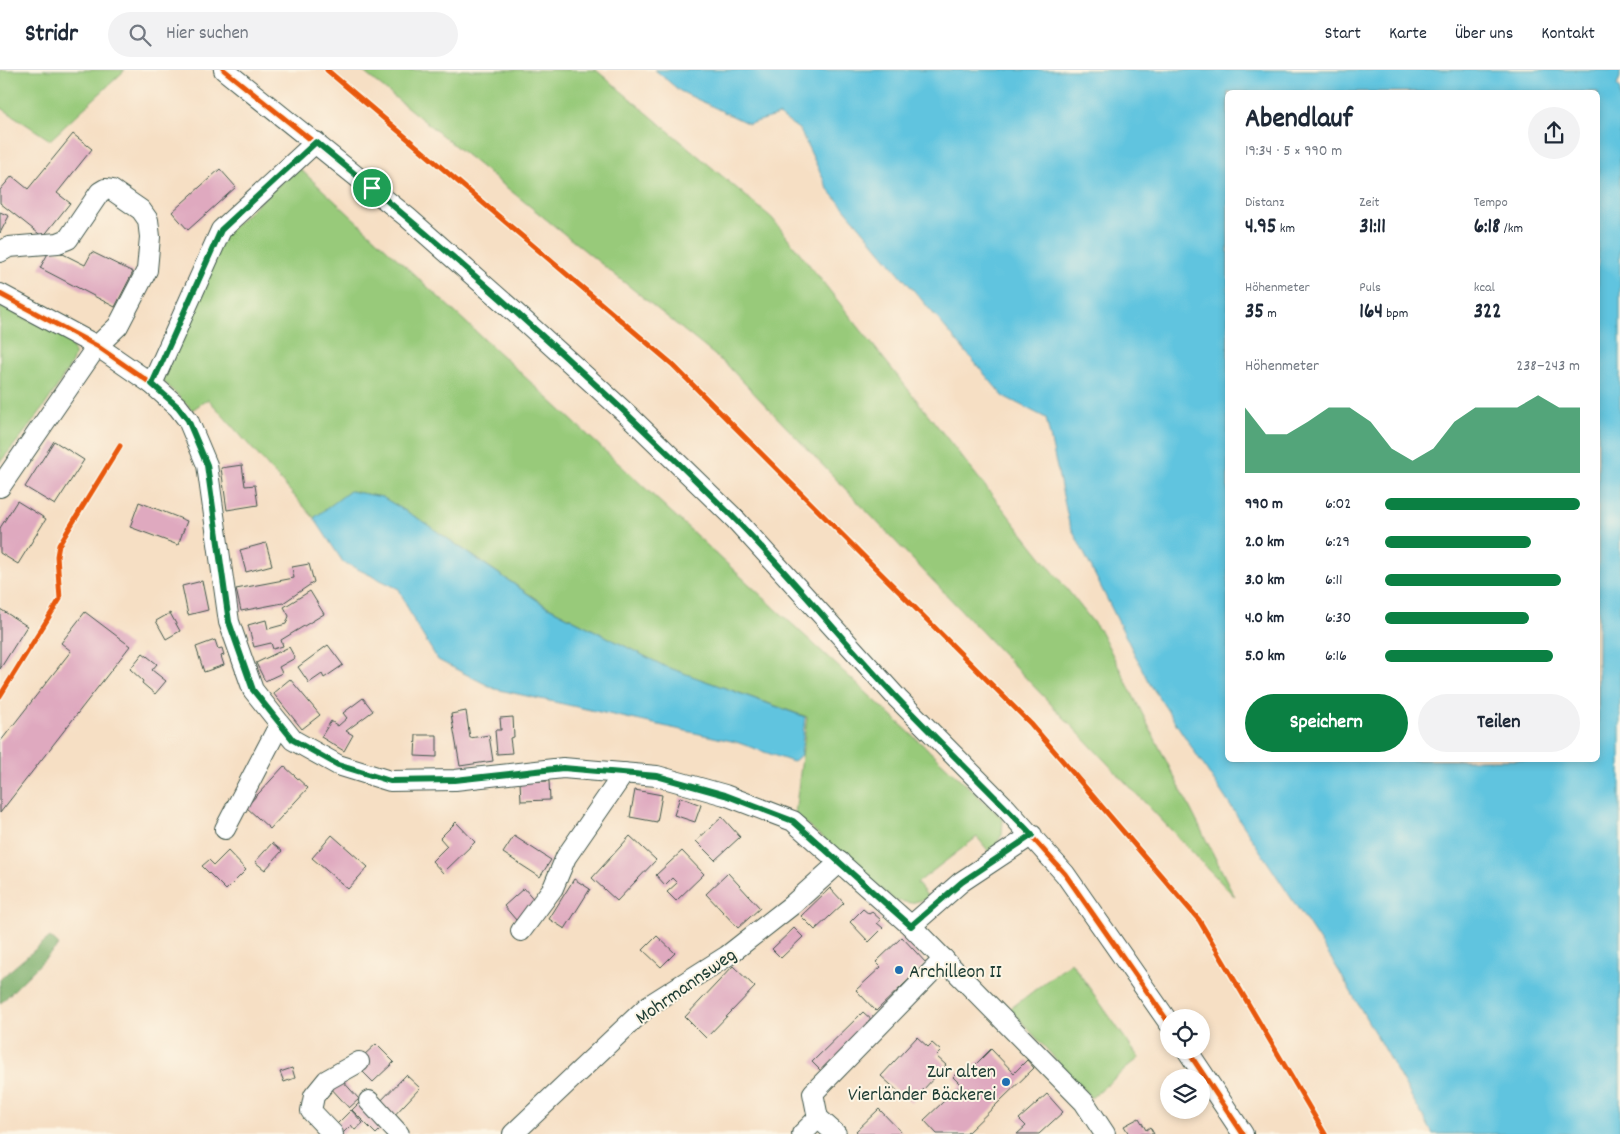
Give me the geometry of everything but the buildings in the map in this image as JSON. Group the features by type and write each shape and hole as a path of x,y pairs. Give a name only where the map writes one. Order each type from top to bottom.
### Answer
{"street":[{"path":"224,70 407,217 526,322 636,423 735,519 898,699 1032,835 1065,874 1160,1010"},
{"path":"152,384 221,230 316,142"},
{"path":"0,252 9,247 58,243 68,239 100,192 105,189 112,190 141,210 148,220 150,238 147,270 118,326 97,346 0,486"},
{"path":"0,294 97,346 152,384 178,407 188,420 207,465 229,622 253,690 293,740 338,765 390,781 455,780 563,768 657,776 717,792 793,821 911,926 944,959 1084,1102 1105,1134"},
{"path":"225,829 275,733 283,728"},
{"path":"521,931 553,888 566,857 624,773"},
{"path":"911,926 962,882 1032,835"},
{"name":"Mohrmannsweg","path":"513,1134 648,1006 727,956 792,905 840,862"},
{"path":"836,1134 818,1118 814,1094 944,959"},
{"path":"1193,1059 1243,1134"},
{"path":"332,1134 311,1111 314,1096 327,1080 360,1062"},
{"path":"369,1101 399,1134"},
{"path":"802,1134 818,1118"}],"green space":[{"path":"0,70 125,70 50,140 0,107"},
{"path":"361,70 596,70 772,218 1101,632 1235,897 728,366"},
{"path":"298,167 1003,819 1002,835 990,853 977,837 917,883 929,898 911,903 894,900 795,814 807,717 664,666 545,605 419,519 382,497 350,491 314,518 208,399 192,410 161,379 223,236"},
{"path":"3,307 67,339 74,353 69,367 49,400 0,462 0,308"},
{"path":"50,937 59,945 0,1004 0,979"},
{"path":"1071,962 1139,1058 1091,1098 1010,1009"}],"water":[{"path":"655,70 1620,70 1617,86 1620,90 1620,1134 1433,1134 1336,966 1148,681 1069,523 1046,418 1003,396 828,189 800,130 779,115 749,124 680,91"},
{"path":"350,491 382,497 419,519 544,605 664,666 805,717 801,755 793,762 736,742 495,689 438,660 415,623 399,589 343,562 314,518"}],"cycle path":[{"path":"224,70 407,217 629,416 735,519 898,699 1006,808 1065,874 1160,1010"},
{"path":"327,70 672,364 1031,724 1199,920 1325,1134"},
{"path":"0,294 97,346 152,384"},
{"path":"0,696 60,599 57,556 59,545 120,446"},
{"path":"1193,1059 1243,1134"}],"place":[{"name":"Archilleon II","path":"899,970"},
{"name":"Zur alten Vierländer Bäckerei","path":"1006,1082"}],"route":[{"path":"316,142 372,188 630,416 735,519 898,699 1032,835 962,882 911,926 793,821 725,795 657,776 563,768 455,780 390,781 338,765 293,740 253,690 229,622 207,465 188,420 178,407 152,384 221,230 316,142"}]}
